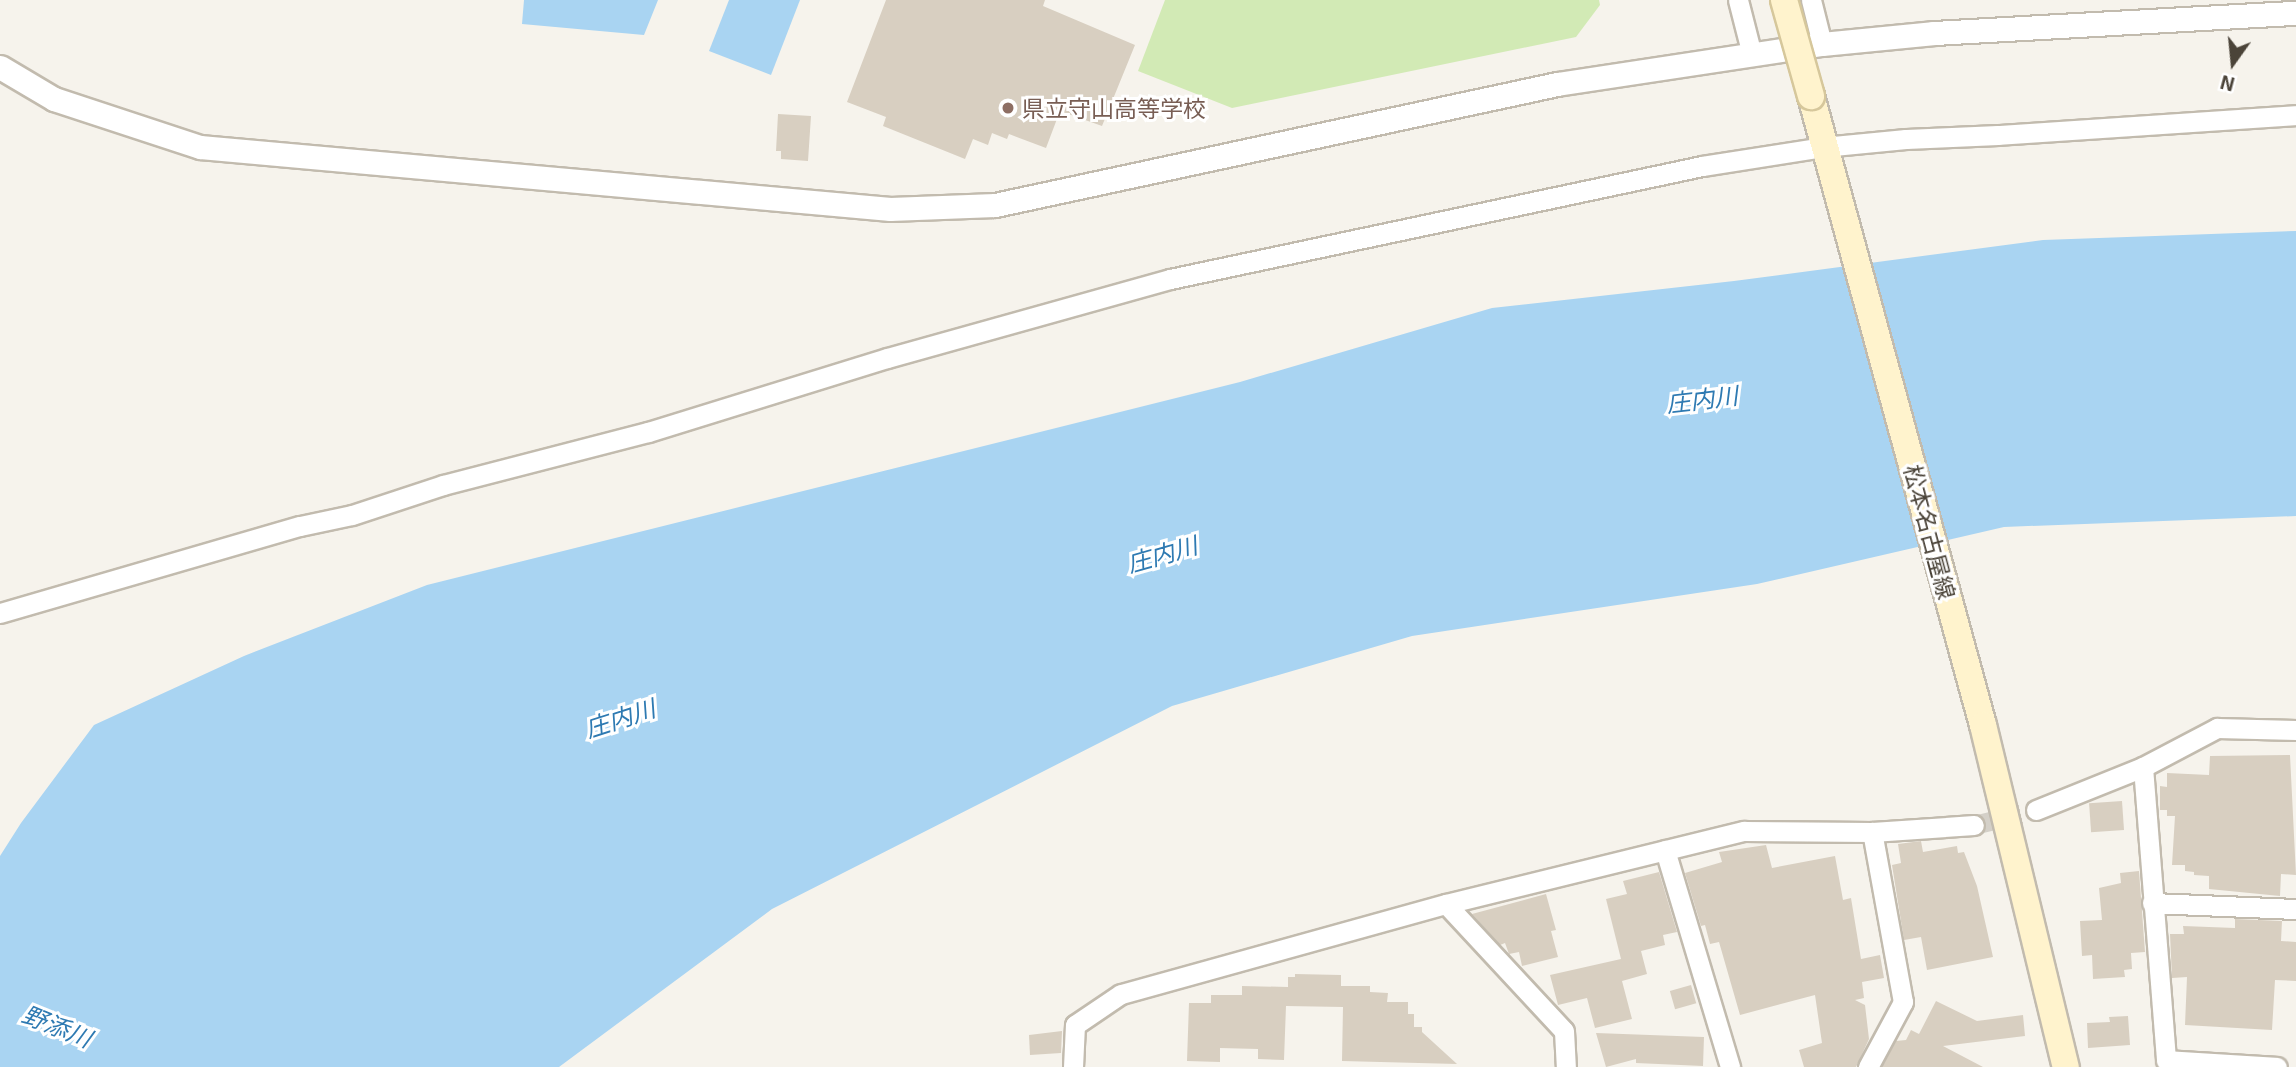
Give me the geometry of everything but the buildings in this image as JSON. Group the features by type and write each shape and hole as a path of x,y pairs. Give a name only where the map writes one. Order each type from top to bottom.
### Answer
{"main road":[{"name":"松本名古屋線","path":"1784,0 1980,712 2066,1067"}],"street":[{"path":"1738,0 1752,55"},
{"path":"1811,0 1822,44"},
{"path":"0,67 54,99 200,147 890,209 995,205 1556,84 1822,44 1934,33 2296,13"},
{"path":"0,613 300,526 352,515 443,485 648,432 887,358 1170,279 1702,166 1823,147 1906,139 2296,115"},
{"path":"2036,810 2143,767 2217,729 2296,730"},
{"path":"2143,767 2166,1060 2277,1067"},
{"path":"1073,1067 1074,1026 1121,994 1446,904 1744,831 1872,832 1974,825"},
{"path":"1868,1067 1903,1002 1872,832"},
{"path":"1665,850 1730,1067"},
{"path":"1446,904 1564,1031 1566,1067"},
{"path":"2152,904 2296,909"}],"green space":[{"path":"1165,0 1599,0 1600,5 1576,37 1232,108 1138,71"}],"water":[{"path":"524,0 658,0 644,35 522,24"},
{"path":"729,0 800,0 771,75 709,51"},
{"path":"2296,231 2296,516 2004,527 1757,584 1412,636 1172,706 772,909 559,1067 0,1067 0,856 21,823 94,725 244,656 427,585 1240,382 1492,308 1734,281 2043,240"}],"tunnel":[{"path":"1974,825 2036,810"}],"place":[{"name":"県立守山高等学校","path":"1008,108"}],"water label":[{"name":"庄内川","path":"1702,399"},
{"name":"庄内川","path":"1162,554"},
{"name":"庄内川","path":"620,718"},
{"name":"野添川","path":"57,1026"}]}
